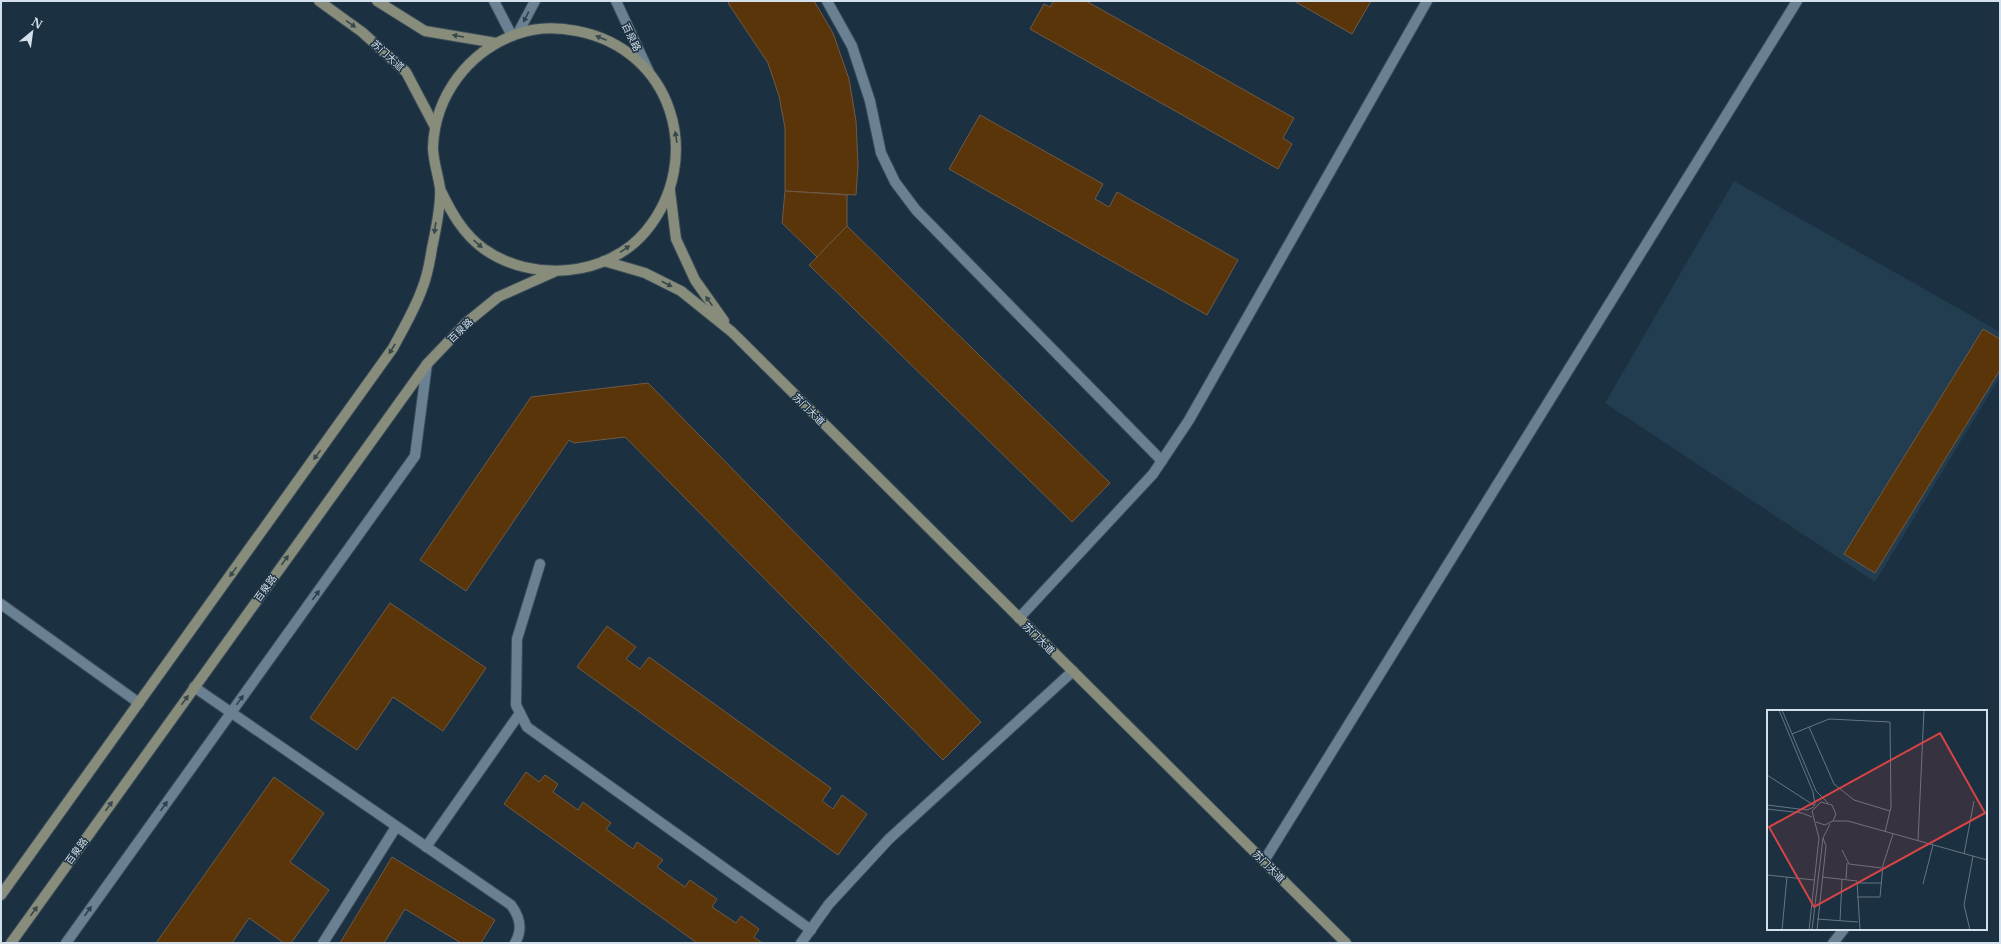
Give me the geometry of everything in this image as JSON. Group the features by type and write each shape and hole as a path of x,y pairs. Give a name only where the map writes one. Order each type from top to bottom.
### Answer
{"main road":[{"name":"苏门大道","path":"319,1 362,32 406,72 435,127"},
{"path":"377,1 426,31 496,43"},
{"path":"542,29 560,29 590,33 612,43 633,56 650,74 663,94 672,116 677,141 676,166 670,190 660,213 645,233 626,249 604,261 580,269 555,272 530,269 512,263 484,249 462,227 451,212 440,190 435,169 433,148 435,127 441,106 450,87 463,70 478,55 496,43 515,35 542,29"},
{"path":"1,895 393,348 422,289 432,249 440,190"},
{"path":"670,190 676,239 695,280 732,332"},
{"path":"604,261 645,273 681,291 732,332"},
{"name":"百泉路","path":"11,943 426,364 466,323 498,297 555,272"},
{"name":"苏门大道","path":"732,332 1346,943"}],"street":[{"path":"494,1 515,35 535,1"},
{"name":"百泉路","path":"616,1 650,74"},
{"path":"827,1 852,46 870,101 881,153 894,182 916,210 1162,461"},
{"path":"1019,618 1152,474 1190,420 1427,1"},
{"path":"1264,861 1797,1"},
{"path":"66,943 415,456 426,364"},
{"path":"540,564 517,639 516,705 527,727 811,930"},
{"path":"1,604 139,703"},
{"path":"802,943 829,904 889,839 1073,671"},
{"path":"194,687 511,905 519,916 519,936 516,943"},
{"path":"426,847 520,713"},
{"path":"323,943 396,827"},
{"path":"1833,943 1843,930"}],"shaded area":[{"path":"1734,181 2000,332 2000,377 1875,582 1605,403"}],"building":[{"path":"730,1 814,1 833,33 849,79 856,121 858,165 856,195 785,191 785,128 779,96 768,63 728,3"},
{"path":"1054,1 1086,1 1294,118 1283,138 1292,144 1278,169 1030,29 1044,4 1050,7"},
{"path":"1294,1 1371,1 1352,34"},
{"path":"980,115 1103,184 1095,199 1109,207 1117,192 1238,260 1207,315 949,169"},
{"path":"785,191 847,195 847,226 817,257 782,223"},
{"path":"847,226 1110,483 1072,522 809,265"},
{"path":"1983,329 2000,339 2000,370 1875,573 1844,554"},
{"path":"648,383 981,722 943,760 625,437 574,443 569,440 466,591 420,560 531,397"},
{"path":"390,603 486,668 443,731 393,697 357,750 310,718"},
{"path":"607,626 636,647 626,659 640,669 649,657 831,788 822,801 833,809 842,795 867,814 838,855 577,667"},
{"path":"526,772 539,782 545,775 558,784 553,792 578,810 583,802 611,823 606,829 633,849 637,842 663,860 657,867 685,887 690,880 717,899 712,907 736,923 741,916 759,929 754,937 762,943 697,943 504,804"},
{"path":"274,777 324,813 290,862 329,890 291,943 284,943 249,918 232,943 156,943"},
{"path":"392,857 495,920 481,943 461,943 405,909 384,943 340,943"}]}
